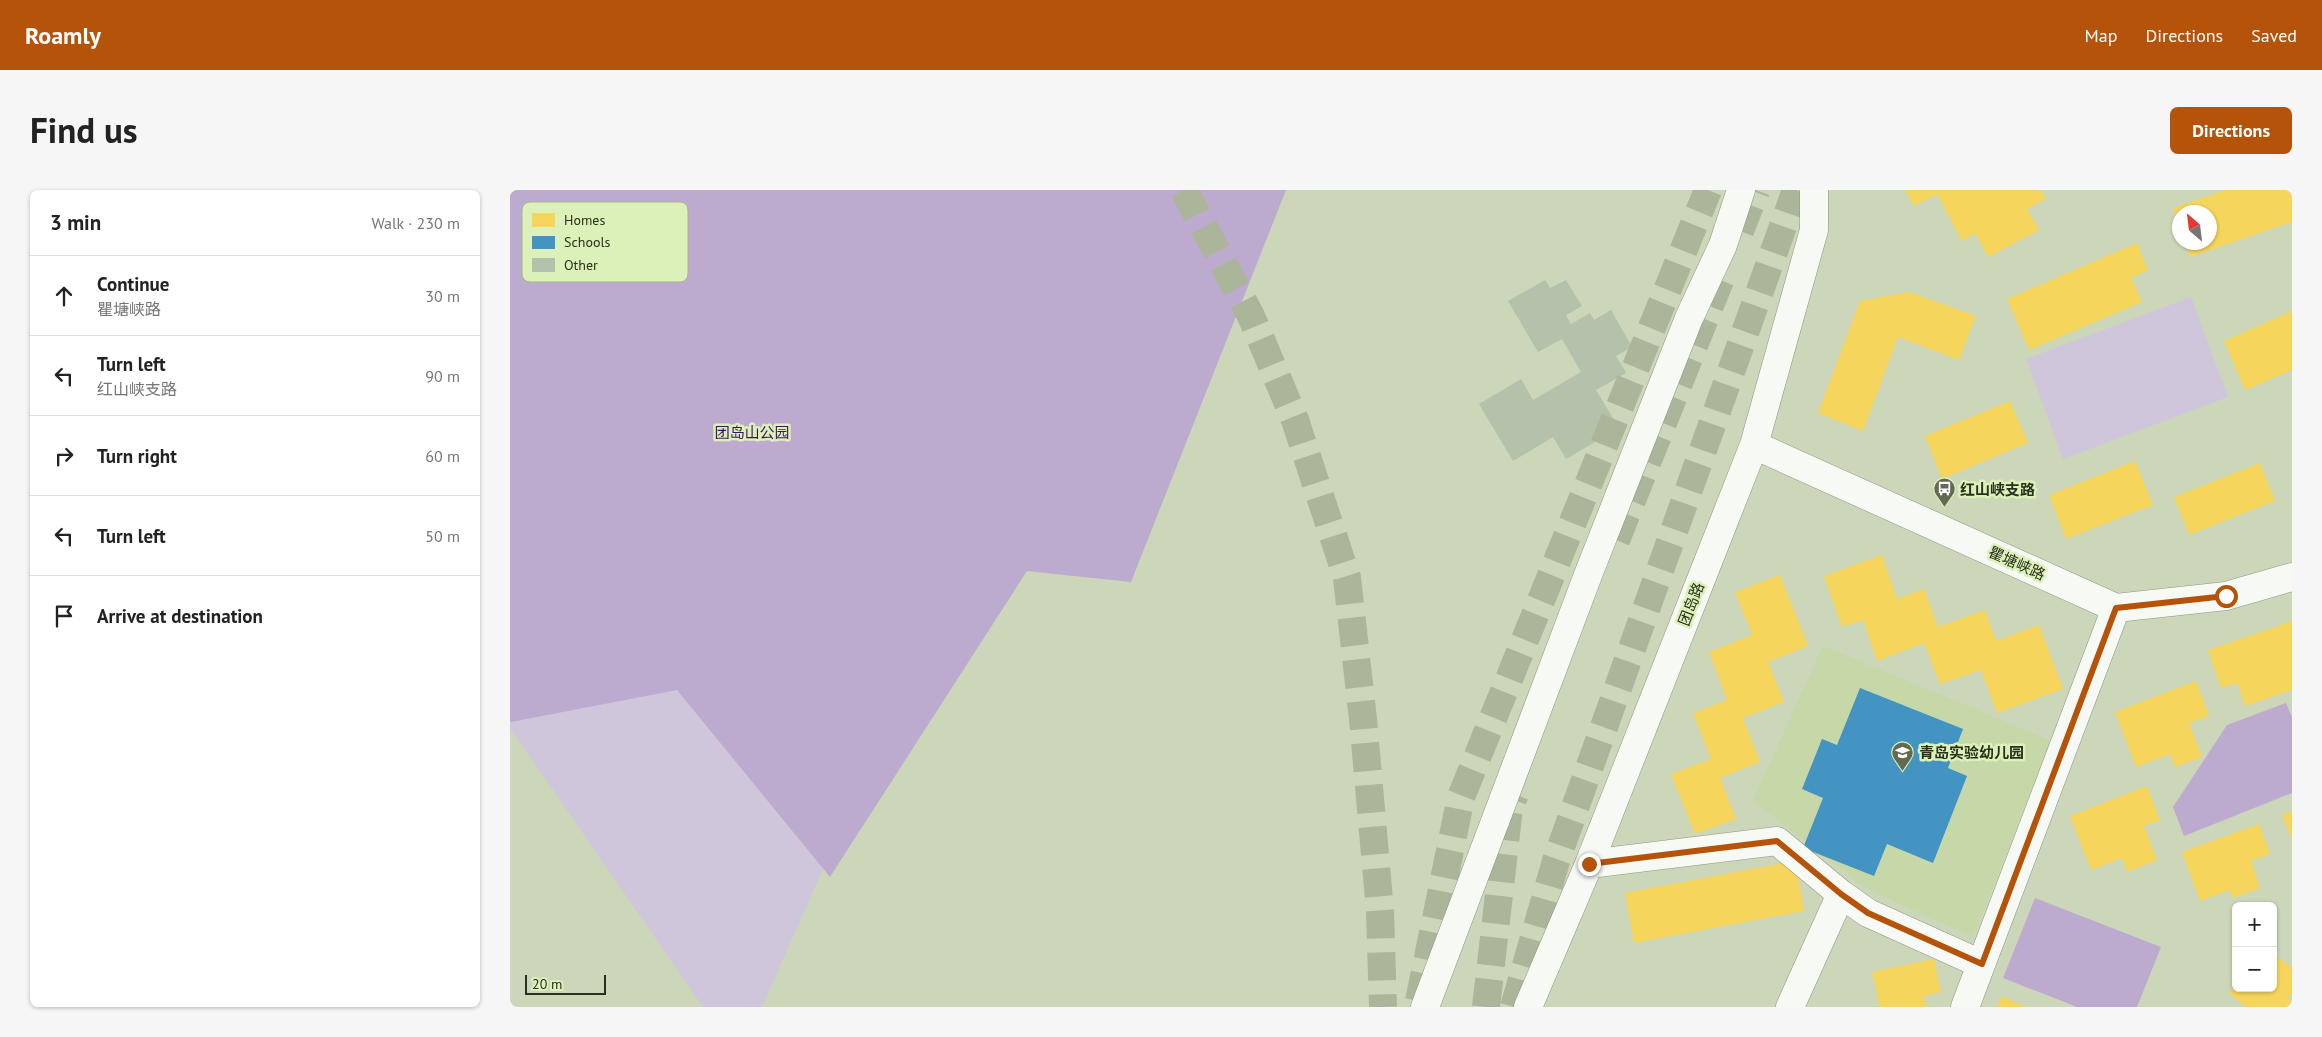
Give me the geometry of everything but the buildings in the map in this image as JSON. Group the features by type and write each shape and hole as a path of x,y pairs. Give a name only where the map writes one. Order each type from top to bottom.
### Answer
{"street":[{"path":"1425,1007 1588,575 1688,318 1723,245 1741,190"},
{"name":"团岛路","path":"1528,1007 1589,864 1754,445 1814,230 1814,190"},
{"name":"瞿塘峡路","path":"1754,445 2116,608"},
{"path":"1965,1007 2116,608 2226,596 2292,577"},
{"path":"1589,864 1777,841 1841,894 1868,913 1982,964"},
{"path":"1790,1007 1841,894"}],"shaded area":[{"name":"青岛实验幼儿园","path":"1823,646 2052,741 1973,937 1869,890 1753,801"}],"green space":[{"name":"团岛山公园","path":"510,190 1124,190 762,1007 703,1007 510,728"},
{"name":"团岛山公园","path":"510,190 1286,190 1131,582 1027,571 830,877 677,690 511,722"},
{"path":"2191,297 2228,397 2063,459 2026,359"},
{"path":"2286,703 2292,717 2292,793 2184,836 2173,807 2227,725"},
{"path":"2035,898 2161,947 2137,1007 2077,1007 2003,978"}],"tunnel":[{"path":"1184,190 1251,316 1295,420 1347,578 1363,719 1380,911 1383,1007"},
{"path":"1419,1001 1461,797 1708,190"},
{"path":"1740,231 1756,190"},
{"path":"1514,1007 1556,861 1796,190"},
{"path":"1616,540 1723,273"},
{"path":"1486,1007 1509,808 1515,794"}],"place":[{"name":"红山峡支路","path":"1944,508"},
{"name":"青岛实验幼儿园","path":"1903,771"}],"route":[{"path":"1589,864 1777,841 1841,894 1868,913 1982,964 2116,608 2226,596"}]}
